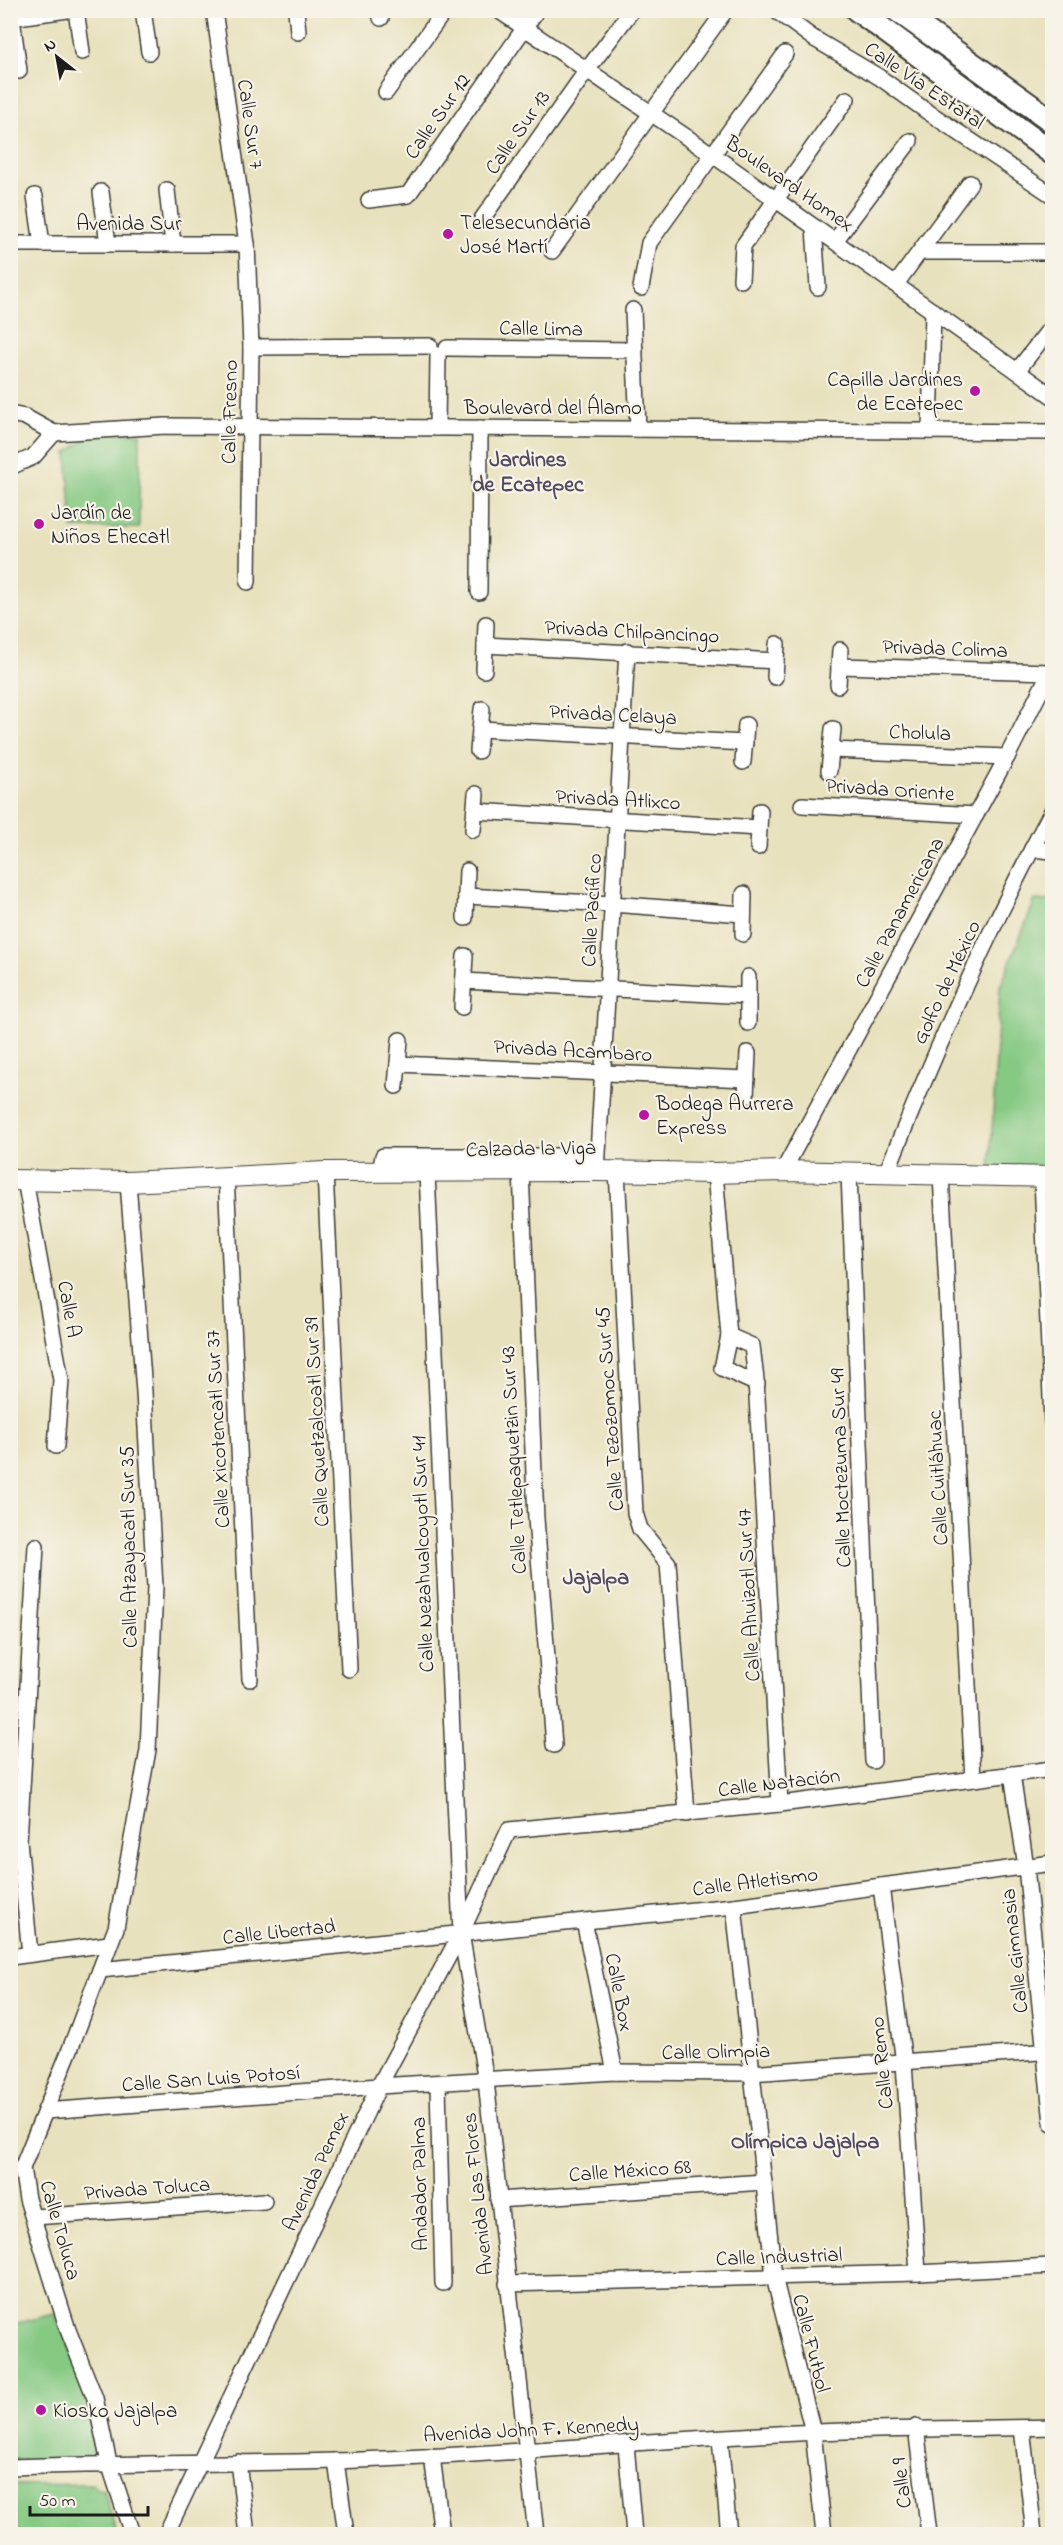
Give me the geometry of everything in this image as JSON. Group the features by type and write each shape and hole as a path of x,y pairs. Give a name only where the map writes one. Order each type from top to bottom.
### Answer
{"highway":[{"path":"857,10 1053,153"},
{"path":"897,10 1053,121"}],"main road":[{"name":"Calzada la Viga","path":"18,1180 128,1182 325,1172 521,1172 604,1166 715,1173 783,1171 1047,1177"}],"street":[{"path":"19,71 11,18 67,10"},
{"path":"76,10 82,52"},
{"path":"143,10 149,52"},
{"name":"Calle Sur 7","path":"214,10 247,244"},
{"path":"296,10 298,32"},
{"path":"386,92 445,10"},
{"name":"Boulevard Homex","path":"498,10 713,155 1053,396"},
{"name":"Calle Sur 12","path":"369,201 408,195 537,10"},
{"name":"Calle Sur 13","path":"482,219 632,10"},
{"name":"Calle Vía Estatal","path":"775,10 813,38 879,76 925,110 1053,195"},
{"path":"552,251 725,11"},
{"path":"642,288 649,243 785,54"},
{"path":"741,280 743,246 847,99"},
{"path":"835,241 910,141"},
{"path":"896,285 970,183"},
{"path":"167,190 173,244"},
{"path":"101,192 108,244"},
{"path":"35,196 42,244"},
{"path":"814,226 818,287"},
{"name":"Avenida Sur","path":"10,244 247,244"},
{"name":"Calle Fresno","path":"247,244 251,347 248,582"},
{"path":"920,252 1053,252"},
{"path":"633,310 638,429"},
{"path":"930,431 933,311"},
{"path":"1017,371 1053,326"},
{"name":"Calle Lima","path":"251,347 635,350"},
{"path":"437,428 438,350"},
{"path":"10,414 25,417 54,433 33,457 10,467"},
{"name":"Boulevard del Álamo","path":"54,433 124,427 249,426 1053,432"},
{"path":"479,591 480,428"},
{"path":"484,670 486,624"},
{"path":"775,677 777,644"},
{"name":"Privada Chilpancingo","path":"485,645 627,651 776,661"},
{"path":"838,685 840,650"},
{"name":"Calle Pacífico","path":"604,1166 602,1073 627,651"},
{"name":"Privada Colima","path":"839,666 1050,672"},
{"name":"Calle Panamericana","path":"783,1171 976,815 1050,672"},
{"path":"478,751 482,709"},
{"path":"743,762 746,725"},
{"name":"Privada Celaya","path":"480,729 745,743"},
{"path":"829,771 833,729"},
{"name":"Cholula","path":"831,750 1007,757"},
{"path":"473,830 476,794"},
{"name":"Privada Oriente","path":"802,805 976,815"},
{"name":"Privada Atlixco","path":"475,811 759,828"},
{"path":"758,847 760,811"},
{"name":"Golfo de México","path":"886,1174 930,1063 1032,849 1053,811"},
{"path":"1032,849 1053,851"},
{"path":"465,918 467,872"},
{"path":"743,934 744,894"},
{"path":"466,896 743,914"},
{"path":"462,1007 465,956"},
{"path":"748,977 748,1023"},
{"path":"464,981 748,996"},
{"path":"396,1086 400,1040"},
{"path":"746,1096 748,1053"},
{"name":"Privada Acambaro","path":"398,1064 747,1079"},
{"path":"380,1172 383,1156 604,1166"},
{"name":"Calle Tezozomoc Sur 45","path":"604,1166 635,1513 640,1529 668,1563 687,1814"},
{"name":"Calle Quetzalcoatl Sur 39","path":"325,1172 350,1669"},
{"name":"Calle Tetlepaquetzin Sur 43","path":"521,1172 536,1519 554,1745"},
{"name":"Calle Nezahualcoyotl Sur 41","path":"427,1173 454,1826 461,1933"},
{"path":"715,1173 729,1336 722,1368 757,1384"},
{"name":"Calle Moctezuma Sur 49","path":"849,1174 873,1761"},
{"name":"Calle Cuitláhuac","path":"941,1175 973,1779"},
{"name":"Calle Xicotencatl Sur 37","path":"226,1176 250,1679"},
{"path":"1047,1177 1053,1422"},
{"name":"Calle A","path":"18,1180 61,1380 56,1446"},
{"name":"Calle Atzayacatl Sur 35","path":"109,1944 116,1928 148,1750 154,1587 144,1392 128,1182"},
{"name":"Calle Ahuizotl Sur 47","path":"729,1336 752,1346 757,1384 780,1804"},
{"path":"30,1954 15,1842 36,1546"},
{"name":"Calle Natación","path":"509,1830 780,1804 1053,1769"},
{"name":"Calle Gimnasia","path":"1012,1774 1049,2051 1053,2123"},
{"name":"Avenida Pemex","path":"166,2535 379,2086 461,1933 509,1830"},
{"name":"Calle Atletismo","path":"461,1933 734,1906 1053,1863"},
{"name":"Calle Remo","path":"881,1886 904,2063 918,2273"},
{"name":"Calle Futbol","path":"734,1906 750,2073 774,2277 813,2432 824,2535"},
{"name":"Calle Box","path":"584,1921 615,2072"},
{"name":"Calle Libertad","path":"100,1970 461,1933"},
{"name":"Avenida Las Flores","path":"461,1933 486,2081 536,2535"},
{"path":"10,1957 109,1944"},
{"name":"Calle Toluca","path":"109,1944 22,2168 27,2199 68,2330 95,2398 109,2463 132,2535"},
{"name":"Calle Olimpia","path":"379,2086 615,2072 750,2073 1049,2051"},
{"name":"Andador Palma","path":"438,2084 443,2283"},
{"name":"Calle San Luis Potosí","path":"45,2111 379,2086"},
{"name":"Calle México 68","path":"498,2200 764,2182"},
{"name":"Privada Toluca","path":"34,2217 264,2201"},
{"name":"Calle Industrial","path":"507,2284 918,2273 1053,2266"},
{"name":"Avenida John F. Kennedy","path":"10,2467 109,2463 336,2461 528,2452 916,2427 1053,2427"},
{"name":"Calle 9","path":"916,2427 929,2535"},
{"path":"1022,2428 1034,2535"},
{"path":"720,2439 729,2535"},
{"path":"626,2445 634,2535"},
{"path":"432,2456 442,2535"},
{"path":"336,2461 346,2535"},
{"path":"238,2462 247,2535"}],"green space":[{"path":"98,433 140,433 139,528 72,528 67,453"},
{"path":"1035,900 1052,901 1052,1170 990,1169 1000,987"},
{"path":"54,2314 85,2384 95,2420 98,2458 11,2461 10,2325"},
{"path":"92,2484 104,2490 117,2534 18,2534 12,2485"}],"place":[{"name":"Telesecundaria José Martí","path":"448,234"},
{"name":"Capilla Jardines de Ecatepec","path":"975,391"},
{"name":"Jardín de Niños Ehecatl","path":"39,524"},
{"name":"Bodega Aurrera Express","path":"644,1115"},
{"name":"Kiosko Jajalpa","path":"41,2410"}],"district":[{"name":"Jardines de Ecatepec","path":"528,470"},
{"name":"Jajalpa","path":"596,1576"},
{"name":"Olímpica Jajalpa","path":"805,2140"}]}
